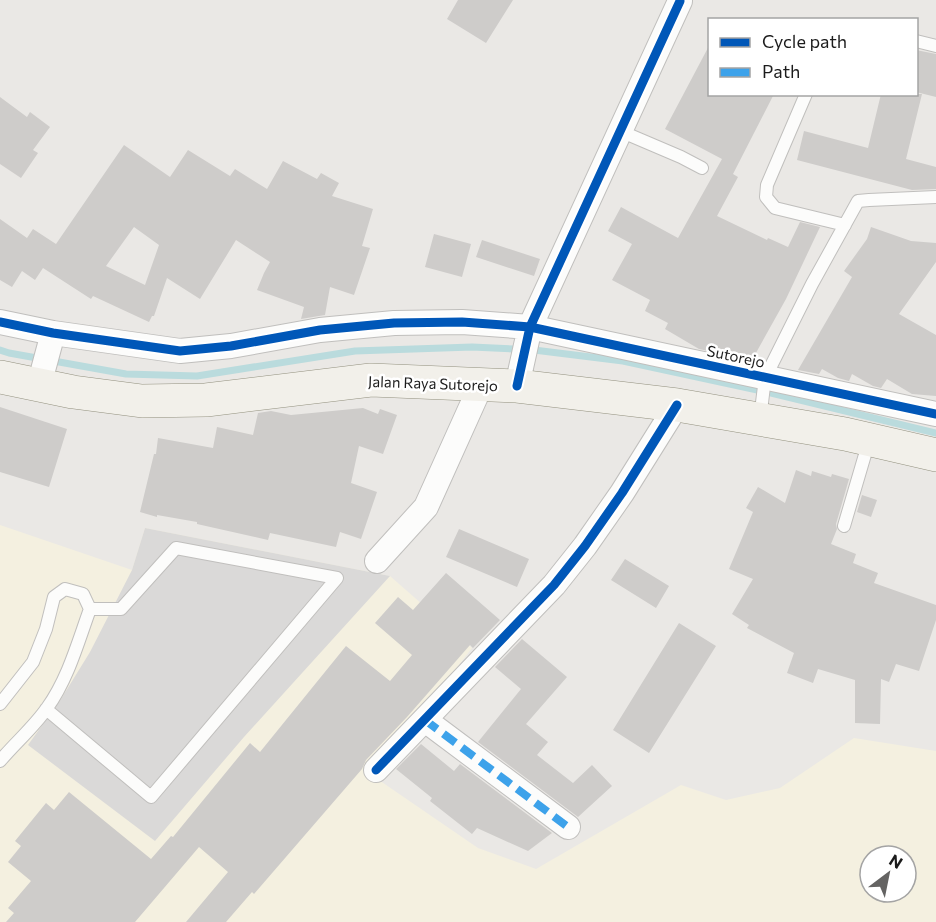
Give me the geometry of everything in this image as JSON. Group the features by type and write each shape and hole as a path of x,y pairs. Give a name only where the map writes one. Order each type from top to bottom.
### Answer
{"main road":[{"name":"Jalan Raya Sutorejo","path":"0,377 41,379 73,392 142,401 206,400 371,380 481,385 519,379 677,405 761,415 936,455"}],"street":[{"path":"519,379 528,332 679,0"},
{"name":"Sutorejo","path":"0,322 51,340 180,351 231,346 320,330 394,323 462,322 528,332 765,382 936,414"},
{"path":"41,379 51,340"},
{"path":"377,561 426,507 481,385"},
{"path":"376,771 554,585 622,493 677,405"},
{"path":"424,720 568,827"}],"lane":[{"path":"918,42 936,46"},
{"path":"805,96 766,185 766,198 775,208 845,225"},
{"path":"620,131 702,168"},
{"path":"761,415 765,382 812,284 858,201 936,197"},
{"path":"844,526 869,440"},
{"path":"46,709 151,797 337,578 176,548 121,609 90,609"},
{"path":"0,704 33,662 46,629 54,597 65,589 83,594 90,609 57,692 46,709 0,761"}],"shaded area":[{"path":"0,525 132,570 145,528 390,576 472,648 373,776 478,848 536,869 681,785 726,800 780,788 854,738 936,751 936,922 0,922"},
{"path":"145,528 390,576 244,737 155,841 28,745 61,699 90,652 132,570"}],"building":[{"path":"458,0 513,0 486,43 447,19"},
{"path":"708,48 708,96 773,96 733,174 738,177 717,216 767,240 768,238 788,247 800,222 820,227 786,299 752,360 699,349 665,329 668,323 645,311 650,300 612,280 632,244 608,231 621,207 678,238 722,159 665,129"},
{"path":"918,50 936,54 936,97 918,92"},
{"path":"922,94 906,159 936,167 936,189 912,190 797,160 804,131 868,148 881,96 918,96"},
{"path":"0,97 27,117 30,112 50,127 33,150 38,153 21,178 0,164"},
{"path":"124,145 170,177 188,150 230,176 235,169 267,189 283,161 317,179 321,173 339,183 332,196 373,209 362,246 370,248 354,295 330,287 325,315 301,319 304,307 257,290 270,262 236,240 200,299 167,278 154,316 149,322 93,296 91,299 43,268 35,280 22,271 12,287 0,280 0,219 27,238 33,229 56,244","holes":["134,227 159,245 145,285 106,266"]},
{"path":"871,227 911,241 936,243 936,262 899,314 936,335 936,396 912,394 887,379 881,388 852,374 849,381 822,369 819,374 798,370 852,277 844,271 867,239"},
{"path":"434,234 471,244 462,277 425,267"},
{"path":"482,240 540,259 534,276 476,257"},
{"path":"0,407 67,429 49,487 0,472"},
{"path":"363,408 378,414 380,409 397,415 383,454 359,446 351,483 377,492 361,539 340,532 336,547 270,533 268,540 197,524 197,522 157,515 157,517 140,512 154,454 156,454 158,438 213,448 217,427 253,435 258,413 271,411 291,415"},
{"path":"796,470 811,476 812,471 831,477 832,474 849,479 831,544 856,554 853,563 878,573 874,583 936,605 936,620 919,671 896,664 889,682 881,679 880,724 855,723 855,680 818,669 813,683 787,673 794,653 747,628 749,625 732,614 753,579 729,569 753,512 746,508 758,487 785,503"},
{"path":"862,495 877,500 871,517 857,512"},
{"path":"459,529 529,559 517,587 446,557"},
{"path":"625,559 669,586 656,608 611,580"},
{"path":"446,573 500,620 473,648 470,645 366,760 362,769 254,894 252,892 226,922 186,922 228,872 199,847 135,922 6,922 14,913 8,908 31,881 8,862 21,846 15,841 46,803 54,810 69,792 151,859 171,836 173,837 250,743 260,752 346,646 390,681 412,655 375,623 398,597 413,610"},
{"path":"679,623 716,646 649,753 613,730"},
{"path":"522,639 567,677 526,724 548,742 537,755 573,783 592,765 612,786 578,817 478,742 521,689 495,667"},
{"path":"421,744 454,771 460,764 552,833 528,851 477,828 472,834 430,801 432,798 396,769"}],"waterway":[{"path":"0,350 126,374 197,376 355,351 472,347 534,350 623,361 762,391 936,433"}],"marked path":[{"path":"425,720 568,827"}],"cycle path":[{"path":"517,386 530,327 680,1"},
{"path":"0,322 53,333 180,351 231,346 320,330 394,323 462,322 530,327 936,414"},
{"path":"376,770 554,585 622,493 677,405"}]}
